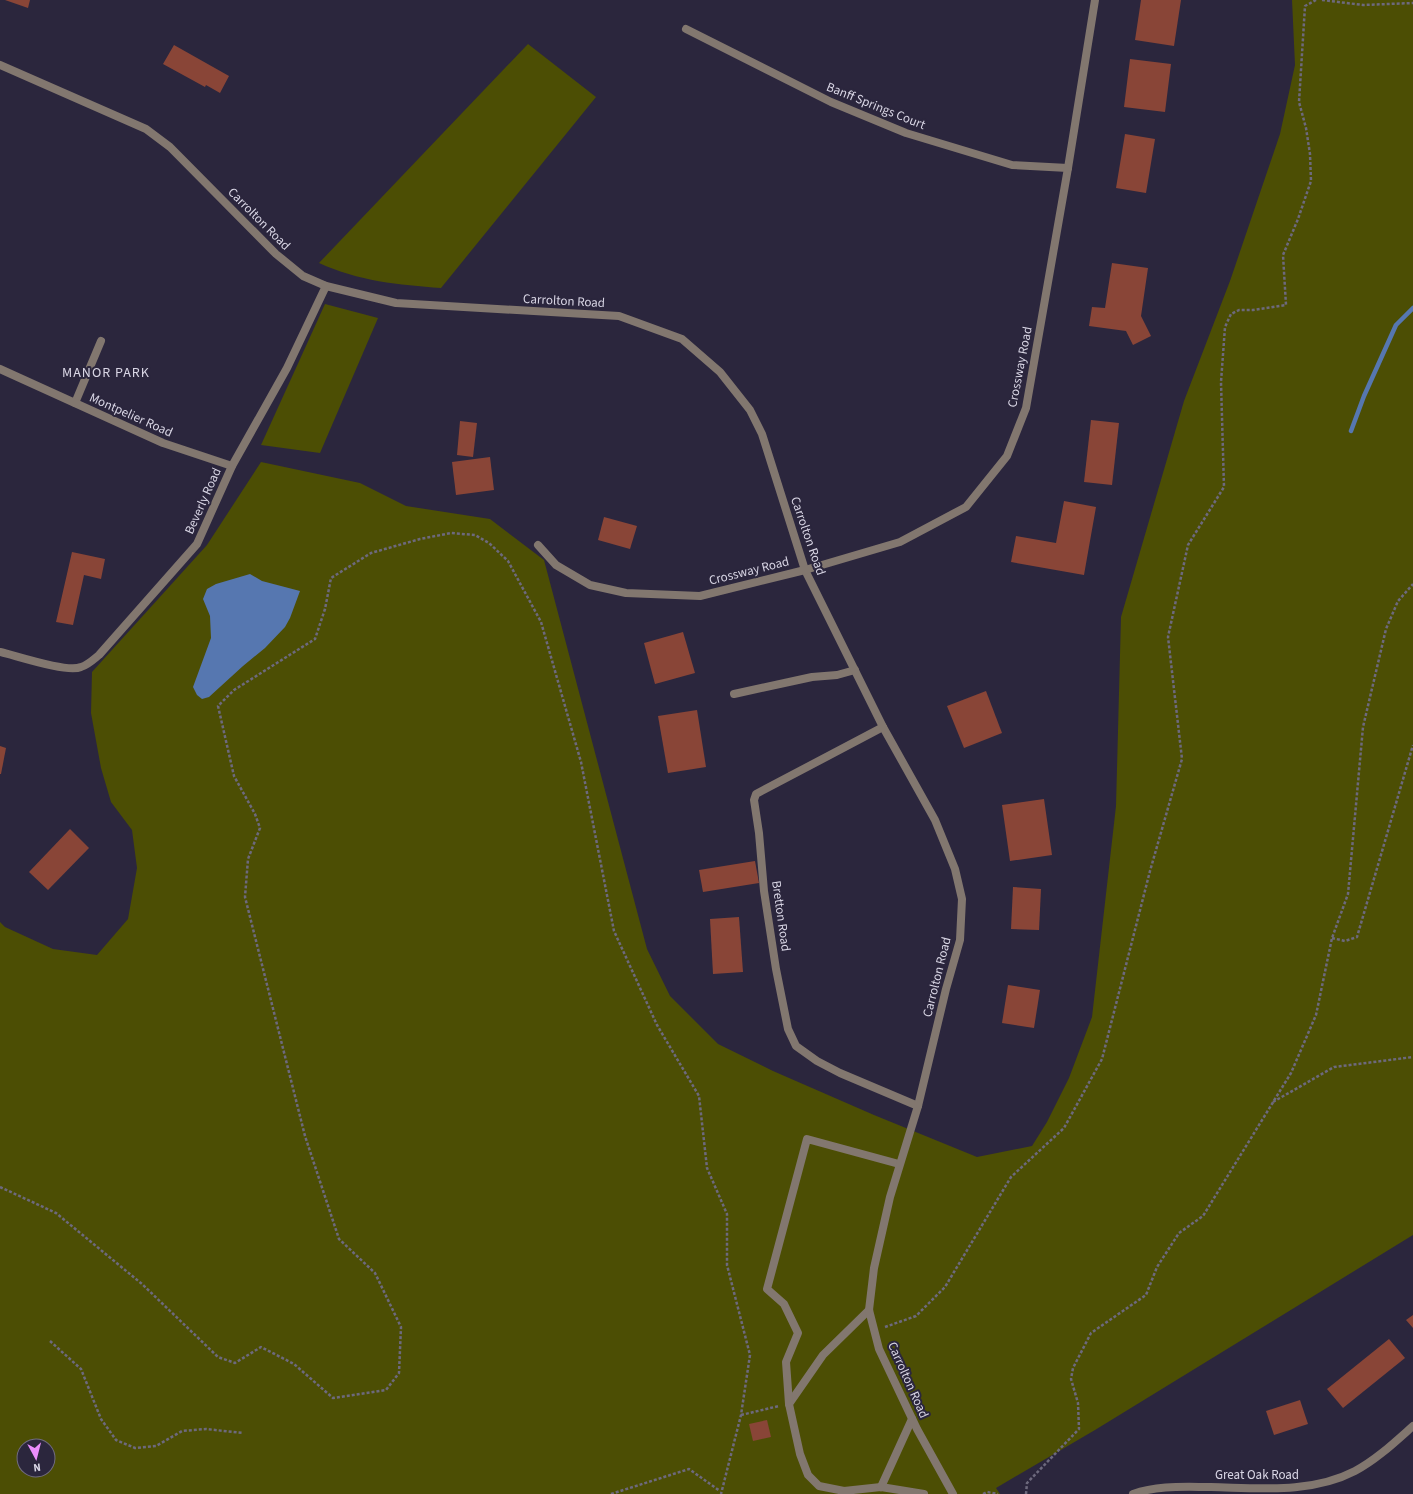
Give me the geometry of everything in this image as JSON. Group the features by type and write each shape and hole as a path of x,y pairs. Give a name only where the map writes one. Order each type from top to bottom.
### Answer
{"street":[{"name":"Crossway Road","path":"538,545 556,565 590,584 626,593 700,596 805,570 900,542 966,507 1008,456 1026,408 1068,168 1095,0"},
{"name":"Banff Springs Court","path":"686,29 831,102 906,133 1012,165 1068,168"},
{"name":"Carrolton Road","path":"0,65 146,129 170,147 276,254 303,276 326,286 396,303 619,316 682,339 720,372 750,410 762,434 805,570 883,727 935,820 955,869 962,899 960,940 946,989 918,1106 890,1197 874,1268 869,1310 879,1349 912,1419 953,1494"},
{"name":"Beverly Road","path":"0,652 42,663 75,669 82,667 99,655 197,544 232,466 287,368 326,286"},
{"path":"75,403 101,342"},
{"name":"Montpelier Road","path":"0,369 163,443 232,466"},
{"path":"734,694 812,677 836,675 854,670"},
{"name":"Bretton Road","path":"883,727 756,794 754,800 759,833 764,891 776,969 788,1029 791,1037 796,1046 817,1061 840,1074 918,1106"},
{"path":"899,1164 808,1139 767,1289 784,1304 798,1333 786,1362 789,1404 800,1454 808,1476 819,1486 844,1491 881,1487 924,1494"},
{"path":"789,1404 823,1356 869,1310"},
{"path":"881,1487 912,1419"},
{"name":"Great Oak Road","path":"1133,1494 1141,1491 1170,1486 1294,1488 1321,1484 1355,1471 1386,1449 1413,1426"}],"path":[{"path":"874,1331 916,1316 946,1287 1012,1177 1064,1128 1102,1059 1150,871 1182,759 1168,637 1188,545 1224,487 1221,382 1225,327 1231,314 1239,310 1253,310 1286,305 1283,256 1298,220 1311,181 1310,154 1306,128 1299,102 1305,6 1316,0"},
{"path":"1322,0 1363,5 1413,3"},
{"path":"0,1188 56,1214 142,1284 218,1357 235,1363 261,1347 294,1364 333,1398 386,1390 399,1373 401,1327 375,1273 339,1239 305,1136 245,898 248,859 260,828 255,814 234,776 218,706 234,690 315,639 325,609 331,578 371,553 420,539 451,533 475,535 489,543 508,561 541,622 581,762 614,931 657,1025 699,1096 707,1168 727,1214 726,1265 750,1354 741,1415 721,1493 690,1469 611,1494"},
{"path":"1026,1494 1027,1483 1079,1429 1078,1403 1071,1379 1074,1368 1092,1333 1146,1295 1157,1267 1179,1233 1203,1216 1291,1073 1316,1015 1332,938 1348,894 1363,727 1366,712 1386,630 1398,601 1413,584"},
{"path":"1332,938 1345,941 1357,937 1413,745"},
{"path":"1273,1102 1334,1067 1413,1057"},
{"path":"50,1341 81,1368 101,1419 116,1440 135,1448 156,1446 182,1431 206,1429 243,1433"},
{"path":"741,1415 789,1404"},
{"path":"983,1494 988,1492 998,1494"}],"shaded area":[{"path":"1292,0 1413,0 1413,1235 1095,1430 996,1488 1000,1494 0,1494 0,922 5,927 53,949 97,955 128,919 137,868 132,830 111,802 101,768 91,713 92,672 207,545 261,462 360,483 406,506 490,519 544,560 647,949 670,996 718,1044 773,1071 874,1115 977,1157 1032,1146 1047,1122 1069,1078 1092,1017 1116,806 1121,617 1184,401 1230,281 1280,134 1295,65"},
{"path":"528,44 596,97 441,288 394,284 364,278 319,263"},
{"path":"325,304 378,318 320,453 261,445"}],"water":[{"path":"250,574 262,581 300,591 290,618 285,627 265,648 209,697 202,699 197,695 193,687 211,638 210,616 203,599 207,589 216,584"}],"building":[{"path":"5,0 30,0 28,8"},
{"path":"1141,0 1181,0 1174,46 1135,40"},
{"path":"174,45 229,76 220,93 206,85 205,87 163,64"},
{"path":"1130,59 1171,64 1165,112 1124,107"},
{"path":"1125,134 1155,139 1146,193 1116,188"},
{"path":"1112,263 1148,268 1141,316 1151,336 1133,345 1126,331 1089,326 1092,307 1105,308"},
{"path":"1091,420 1119,423 1112,485 1084,482"},
{"path":"460,421 477,423 473,457 457,455"},
{"path":"490,457 494,490 456,495 452,462"},
{"path":"1064,501 1096,507 1084,575 1011,562 1016,536 1056,543"},
{"path":"604,517 637,526 630,549 598,540"},
{"path":"72,552 105,559 101,579 84,575 73,625 56,622"},
{"path":"683,632 695,673 655,684 644,643"},
{"path":"986,691 1002,733 964,748 947,706"},
{"path":"697,710 706,767 668,773 658,716"},
{"path":"0,746 6,748 1,774 0,774"},
{"path":"1044,799 1052,855 1010,861 1002,805"},
{"path":"70,829 89,848 48,890 29,872"},
{"path":"755,861 759,883 703,892 699,870"},
{"path":"1013,887 1041,889 1039,930 1011,929"},
{"path":"739,917 743,972 713,974 710,919"},
{"path":"1008,985 1040,990 1034,1028 1002,1023"},
{"path":"1413,1315 1413,1328 1406,1320"},
{"path":"1389,1339 1405,1358 1343,1408 1327,1389"},
{"path":"1300,1400 1308,1424 1274,1435 1266,1411"},
{"path":"767,1420 771,1437 753,1441 749,1424"}],"waterway":[{"path":"1351,431 1364,396 1396,325 1413,308"}],"district":[{"name":"MANOR PARK","path":"106,373"}]}
